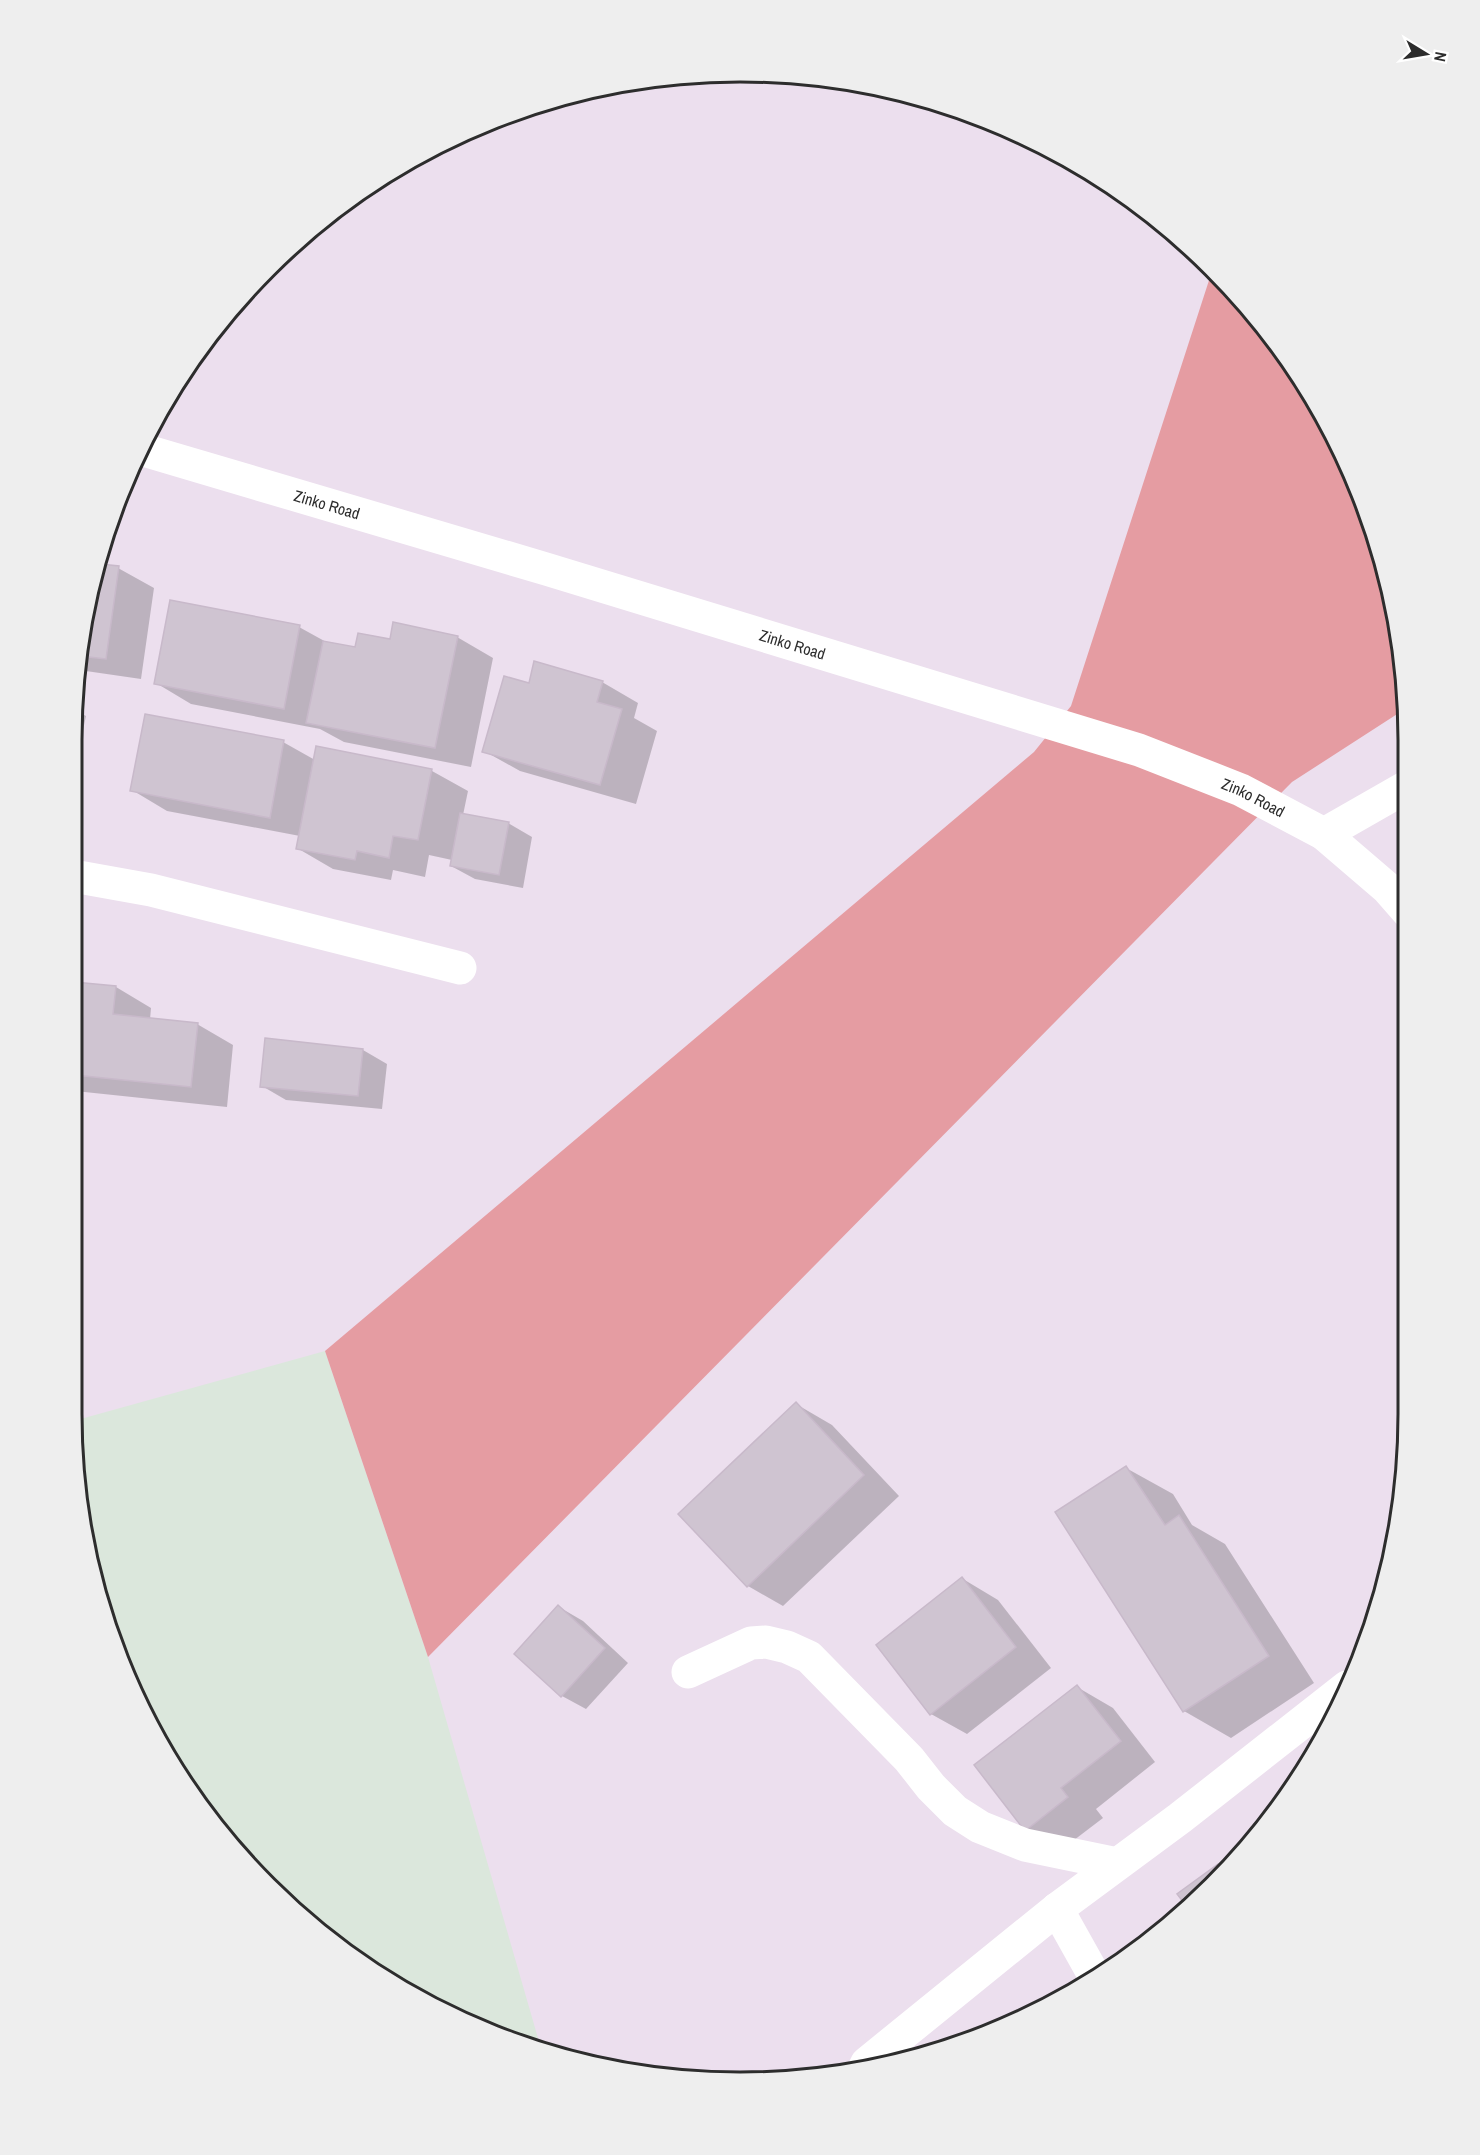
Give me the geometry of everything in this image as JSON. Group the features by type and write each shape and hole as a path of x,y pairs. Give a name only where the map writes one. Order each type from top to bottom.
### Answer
{"street":[{"name":"Zinko Road","path":"149,452 546,569 1139,750 1241,790 1324,834 1387,888 1398,901"},
{"path":"1324,834 1398,792"},
{"path":"82,878 151,890 460,968"},
{"path":"688,1672 751,1643 766,1642 787,1647 809,1657 909,1759 931,1787 955,1811 980,1827 1024,1845 1117,1864"},
{"path":"872,2059 1057,1909 1180,1818 1334,1697"},
{"path":"1057,1909 1091,1970"}],"shaded area":[{"path":"1209,280 1262,340 1287,375 1330,449 1347,488 1363,529 1385,612 1392,654 1397,714 1292,782 428,1657 325,1351 1034,752 1071,706"},
{"path":"325,1351 428,1657 539,2041 449,2005 375,1962 340,1937 275,1880 218,1815 193,1780 150,1706 117,1626 95,1543 88,1501 82,1419"}],"building":[{"path":"107,565 119,566 106,659 88,657 95,612"},
{"path":"170,600 300,625 284,709 154,684"},
{"path":"393,622 458,636 435,748 306,723 323,641 355,647 358,633 390,639"},
{"path":"534,661 603,681 597,702 622,709 600,785 482,752 504,676 529,683"},
{"path":"145,714 284,740 270,818 130,791"},
{"path":"316,746 432,769 418,840 393,836 389,858 357,851 355,860 296,849"},
{"path":"460,813 509,822 499,875 450,866"},
{"path":"82,983 116,986 113,1014 198,1023 191,1087 82,1076"},
{"path":"265,1038 363,1049 358,1096 260,1087"},
{"path":"796,1402 864,1475 747,1587 678,1514"},
{"path":"1126,1466 1165,1525 1179,1515 1269,1656 1183,1712 1055,1512"},
{"path":"962,1577 1016,1647 930,1715 876,1645"},
{"path":"558,1605 605,1648 561,1697 514,1654"},
{"path":"1077,1685 1121,1741 1061,1788 1068,1797 1025,1831 974,1765"},
{"path":"1218,1864 1182,1901 1177,1894"}]}
